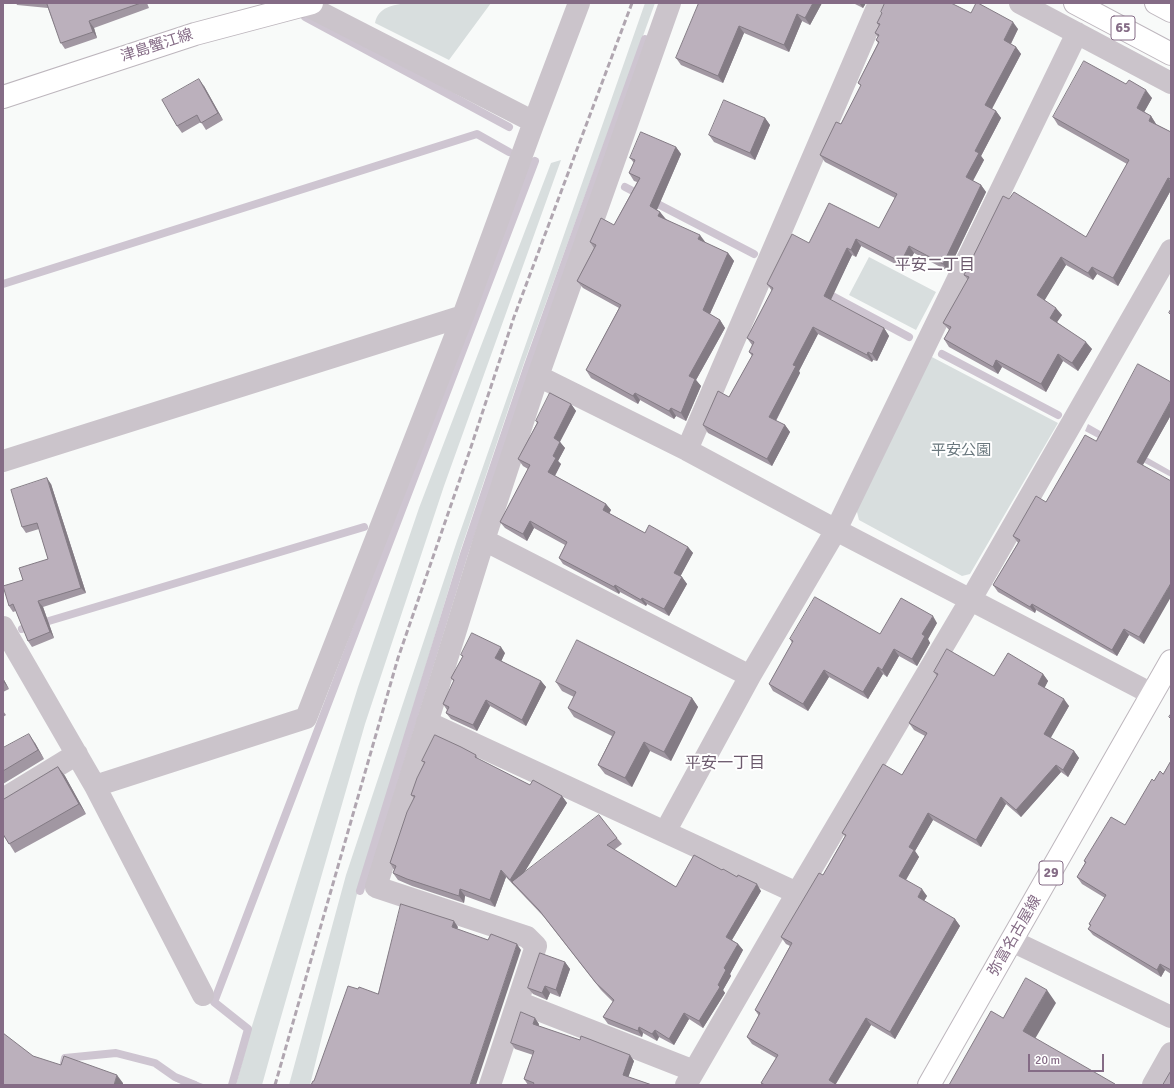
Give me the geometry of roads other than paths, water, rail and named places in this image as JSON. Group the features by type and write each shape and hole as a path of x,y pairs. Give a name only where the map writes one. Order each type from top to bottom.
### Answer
{"main road":[{"name":"津島蟹江線","path":"3,97 195,34 306,3"},
{"name":"65","path":"1075,3 1171,54"},
{"path":"1156,3 1171,11"},
{"name":"弥富名古屋線","path":"929,1085 1171,661"}],"street":[{"path":"306,3 534,122"},
{"path":"95,786 306,718 463,316 579,3"},
{"path":"490,1085 536,946 527,937 376,887 484,540 538,376 670,3"},
{"path":"687,450 879,3"},
{"path":"1020,3 1171,84"},
{"path":"664,832 750,676 836,530 1077,33"},
{"path":"518,1002 690,1078 797,893 971,599 1171,250"},
{"path":"3,461 463,316"},
{"path":"538,376 687,450 836,530 1152,694"},
{"path":"484,540 750,676"},
{"path":"3,627 95,786 203,995"},
{"path":"427,722 797,893"},
{"path":"3,799 77,754"},
{"path":"1012,941 1171,1017"},
{"path":"1153,1085 1171,1053"}],"waterway":[{"path":"305,17 509,127"},
{"path":"360,891 464,554 527,368 645,39"},
{"path":"3,284 477,134 509,152"},
{"path":"232,1085 248,1029 214,1002 535,161"},
{"path":"625,187 754,254"},
{"path":"823,291 909,337"},
{"path":"942,354 1058,415"},
{"path":"22,629 364,527"},
{"path":"64,1063 65,1058 116,1053 155,1063 175,1077 195,1085"}],"railway":[{"path":"275,1085 398,658 514,317 632,3"}],"district":[{"name":"平安二丁目","path":"935,266"},
{"name":"平安一丁目","path":"725,764"}],"park label":[{"name":"平安公園","path":"961,451"}]}
